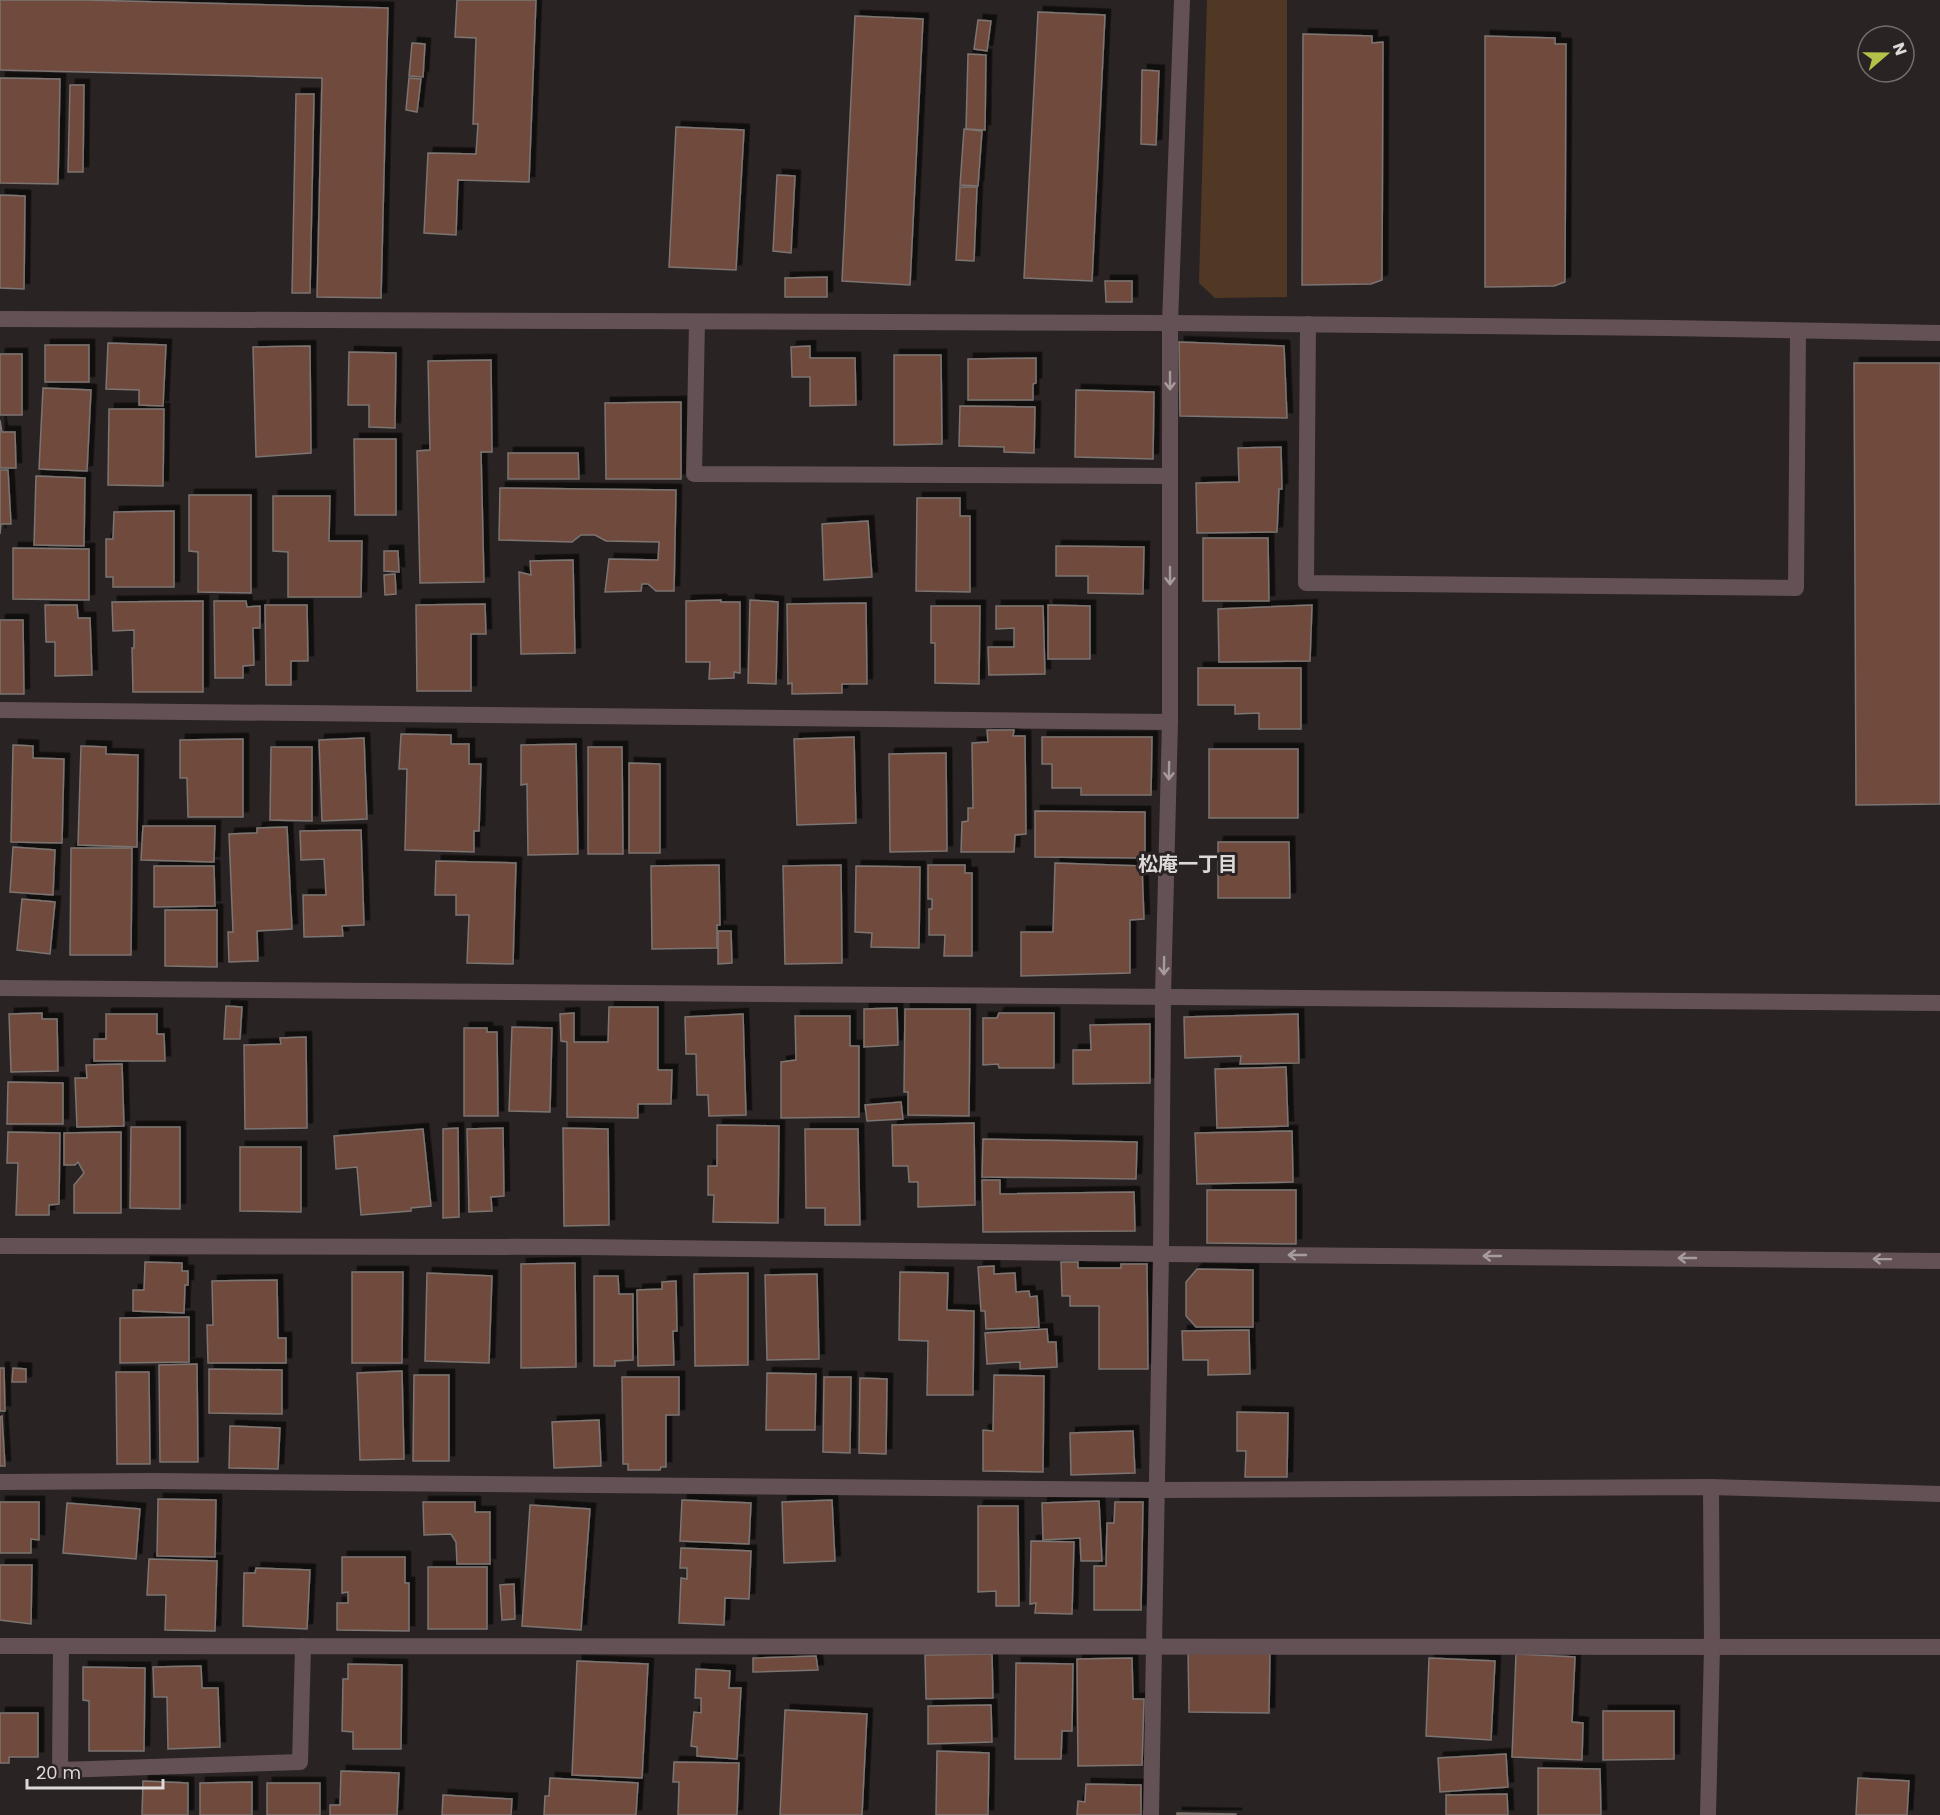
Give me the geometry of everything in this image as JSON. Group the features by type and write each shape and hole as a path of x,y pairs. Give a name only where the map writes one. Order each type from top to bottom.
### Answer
{"street":[{"path":"1151,1815 1163,996 1170,722 1170,323 1182,0"},
{"path":"0,319 1170,323 1940,333"},
{"path":"696,322 694,474 1170,476"},
{"path":"1308,324 1306,583 1796,588 1798,332"},
{"path":"0,710 1170,722"},
{"path":"0,988 1940,1004"},
{"path":"0,1246 569,1247 1940,1261"},
{"path":"0,1482 154,1481 1157,1490 1711,1487 1940,1494"},
{"path":"1708,1815 1712,1647 1711,1487"},
{"path":"0,1646 1940,1647"},
{"path":"61,1646 60,1770 300,1762 303,1646"}],"shaded area":[{"path":"1207,0 1287,0 1287,297 1215,298 1199,283"}],"building":[{"path":"0,0 388,8 381,298 317,297 322,78 0,70"},
{"path":"457,0 536,0 529,182 458,180 456,235 424,233 428,153 476,154 478,124 473,124 476,38 455,37"},
{"path":"1038,12 1105,15 1092,281 1024,278"},
{"path":"855,16 923,19 910,285 842,281"},
{"path":"978,20 991,21 987,51 974,49"},
{"path":"1303,34 1372,36 1372,43 1383,42 1382,280 1371,284 1302,285"},
{"path":"1485,36 1555,38 1555,44 1566,44 1565,282 1554,286 1485,287"},
{"path":"412,43 425,44 423,77 409,76"},
{"path":"968,54 986,55 985,130 966,129"},
{"path":"1142,70 1159,71 1156,145 1141,144"},
{"path":"0,78 60,79 58,184 0,183"},
{"path":"409,78 421,79 417,112 406,110"},
{"path":"70,85 84,85 83,172 68,172"},
{"path":"296,94 314,94 310,293 292,293"},
{"path":"676,127 744,130 736,270 669,267"},
{"path":"964,129 982,131 978,186 960,185"},
{"path":"777,175 795,176 791,253 773,251"},
{"path":"960,187 977,187 974,261 956,260"},
{"path":"0,195 25,196 24,289 0,288"},
{"path":"827,277 827,297 785,297 785,278"},
{"path":"1105,281 1132,281 1132,302 1106,302"},
{"path":"1179,342 1284,346 1287,418 1180,416"},
{"path":"108,343 166,345 163,406 139,405 139,390 106,389"},
{"path":"45,345 89,345 89,382 45,382"},
{"path":"310,346 311,453 256,457 253,347"},
{"path":"810,346 810,358 855,358 856,405 810,406 810,377 792,377 791,347"},
{"path":"349,352 396,353 395,428 369,427 369,405 348,405"},
{"path":"0,354 22,354 22,415 0,415"},
{"path":"894,355 941,355 942,444 894,445"},
{"path":"1036,358 1033,400 968,400 968,359"},
{"path":"491,360 492,452 481,452 484,582 420,583 417,451 430,450 428,361"},
{"path":"1854,363 1940,363 1940,804 1856,805"},
{"path":"43,388 91,390 87,471 39,469"},
{"path":"1076,390 1154,392 1153,459 1075,457"},
{"path":"681,402 681,479 606,479 605,403"},
{"path":"960,406 1035,407 1034,453 1004,452 1004,447 959,446"},
{"path":"109,409 164,409 163,486 108,485"},
{"path":"0,420 2,432 15,432 16,468 0,468"},
{"path":"354,439 396,439 396,515 355,515"},
{"path":"1281,447 1282,489 1279,489 1277,532 1197,533 1196,483 1239,482 1238,448"},
{"path":"508,453 578,453 579,479 508,479"},
{"path":"0,470 8,470 11,524 1,524 0,534"},
{"path":"36,476 85,478 84,546 34,545"},
{"path":"500,488 676,490 674,591 656,591 648,584 642,584 641,591 605,592 609,559 658,560 659,542 606,541 595,535 581,535 572,542 499,540"},
{"path":"189,495 251,495 251,593 198,592 198,552 189,551"},
{"path":"273,496 330,496 329,541 362,541 361,597 288,597 288,552 273,551"},
{"path":"917,498 960,498 960,516 970,516 970,592 916,591"},
{"path":"174,511 174,587 113,587 113,577 106,577 106,539 113,539 114,512"},
{"path":"868,521 872,577 824,580 822,524"},
{"path":"1203,538 1268,538 1269,601 1203,601"},
{"path":"1056,546 1144,547 1143,594 1088,593 1088,576 1056,576"},
{"path":"13,548 89,549 89,600 13,599"},
{"path":"384,551 398,551 399,572 384,571"},
{"path":"573,560 575,653 521,654 519,572 531,575 530,561"},
{"path":"395,574 396,594 385,595 384,575"},
{"path":"721,600 721,602 740,602 740,673 734,672 734,678 709,679 710,662 686,662 686,601"},
{"path":"750,600 778,602 776,684 748,683"},
{"path":"203,601 203,692 133,692 134,630 113,631 112,602"},
{"path":"214,601 246,601 247,607 260,606 260,628 253,628 254,665 243,666 243,678 215,678"},
{"path":"866,603 867,684 842,684 842,693 792,694 792,683 788,684 787,604"},
{"path":"485,604 486,634 471,634 471,691 417,691 416,605"},
{"path":"45,605 77,605 78,618 90,618 92,675 55,676 55,642 46,642"},
{"path":"265,605 307,605 308,661 291,661 291,685 266,685"},
{"path":"1048,605 1090,606 1090,659 1048,659"},
{"path":"1312,605 1310,661 1219,662 1218,609"},
{"path":"931,606 980,606 979,684 935,683 935,643 931,643"},
{"path":"996,606 1043,606 1045,674 989,675 988,647 1014,647 1014,628 996,629"},
{"path":"0,620 23,620 24,694 0,694"},
{"path":"1198,668 1301,668 1301,729 1259,729 1259,713 1235,714 1235,705 1198,705"},
{"path":"987,730 1014,730 1013,736 1025,736 1026,834 1015,835 1014,852 961,852 962,822 968,821 968,808 973,808 972,743 988,742"},
{"path":"401,734 451,735 451,744 469,744 469,764 481,764 479,831 474,831 474,852 405,850 407,769 399,769"},
{"path":"854,737 856,823 797,825 794,739"},
{"path":"1042,737 1152,737 1151,795 1081,795 1081,788 1052,788 1052,764 1042,764"},
{"path":"364,738 367,819 322,821 319,740"},
{"path":"243,739 243,817 188,817 187,778 180,778 180,740"},
{"path":"576,744 578,854 528,855 527,784 521,785 521,745"},
{"path":"13,745 33,746 33,758 64,759 62,843 11,842"},
{"path":"81,746 106,747 106,754 138,755 137,847 78,845"},
{"path":"271,747 312,747 312,821 270,820"},
{"path":"588,747 622,747 623,854 588,854"},
{"path":"1209,749 1298,749 1298,818 1209,818"},
{"path":"946,753 947,851 890,852 889,754"},
{"path":"629,763 660,764 660,853 629,853"},
{"path":"1035,811 1145,812 1145,858 1035,857"},
{"path":"143,826 215,826 214,862 141,860"},
{"path":"287,827 292,929 257,931 258,961 229,962 228,932 233,932 229,834 257,833 257,828"},
{"path":"361,830 364,925 342,926 343,936 304,937 303,895 326,895 324,859 301,860 300,831"},
{"path":"1218,842 1289,842 1290,898 1218,898"},
{"path":"13,847 55,850 53,895 10,892"},
{"path":"71,848 132,848 131,955 70,955"},
{"path":"436,861 516,863 513,964 467,963 469,915 456,915 456,895 435,895"},
{"path":"1055,863 1142,866 1144,919 1130,920 1130,973 1021,976 1021,932 1053,932"},
{"path":"719,865 720,925 717,925 717,948 652,949 651,866"},
{"path":"841,865 842,963 785,964 783,866"},
{"path":"928,865 965,865 965,873 972,873 972,956 944,956 945,935 929,935 929,909 932,909 932,899 928,899"},
{"path":"154,866 214,866 215,906 154,907"},
{"path":"856,866 920,867 919,948 871,947 872,933 855,932"},
{"path":"22,899 55,902 50,954 17,950"},
{"path":"165,910 217,910 217,967 165,966"},
{"path":"718,931 731,931 732,963 718,964"},
{"path":"226,1006 242,1007 240,1039 224,1039"},
{"path":"609,1007 658,1007 658,1070 672,1070 671,1104 638,1104 638,1118 567,1117 567,1042 561,1041 560,1014 574,1013 574,1042 608,1042"},
{"path":"897,1008 898,1045 864,1047 864,1009"},
{"path":"905,1009 970,1009 969,1116 908,1115 908,1092 904,1092"},
{"path":"42,1013 42,1019 57,1019 58,1071 11,1072 9,1014"},
{"path":"999,1013 1054,1013 1054,1068 999,1068 998,1064 983,1065 983,1018 997,1018"},
{"path":"106,1014 157,1014 157,1034 164,1034 165,1061 94,1061 94,1039 106,1039"},
{"path":"743,1014 746,1115 709,1116 708,1095 697,1095 696,1054 686,1054 685,1017"},
{"path":"1298,1014 1299,1063 1240,1064 1241,1056 1185,1058 1184,1017"},
{"path":"795,1016 850,1016 850,1046 859,1046 859,1117 781,1118 781,1062 796,1060"},
{"path":"1150,1024 1150,1083 1073,1084 1073,1050 1091,1050 1090,1025"},
{"path":"512,1027 552,1028 550,1112 509,1111"},
{"path":"464,1028 487,1028 487,1032 497,1032 498,1116 464,1116"},
{"path":"306,1037 307,1128 245,1129 244,1045 281,1044 280,1038"},
{"path":"122,1064 124,1126 77,1127 75,1078 87,1078 86,1065"},
{"path":"1286,1067 1288,1126 1217,1128 1215,1069"},
{"path":"8,1082 63,1083 63,1124 7,1124"},
{"path":"901,1102 903,1119 867,1121 865,1105"},
{"path":"974,1123 975,1205 918,1207 918,1182 909,1182 908,1166 893,1166 892,1125"},
{"path":"717,1125 779,1126 778,1223 713,1222 714,1195 708,1195 708,1166 717,1166"},
{"path":"131,1127 180,1127 180,1209 130,1208"},
{"path":"458,1128 459,1217 443,1218 443,1129"},
{"path":"503,1128 504,1196 491,1197 492,1211 469,1212 467,1129"},
{"path":"563,1128 608,1129 609,1225 564,1226"},
{"path":"423,1129 431,1206 411,1208 411,1211 361,1215 357,1167 336,1169 334,1136"},
{"path":"805,1129 858,1129 860,1225 825,1225 825,1208 806,1208"},
{"path":"1292,1131 1293,1182 1197,1184 1195,1133"},
{"path":"8,1132 60,1133 59,1204 49,1205 49,1215 16,1215 18,1163 7,1163"},
{"path":"121,1132 121,1213 74,1213 74,1185 84,1173 78,1162 75,1165 64,1165 64,1133"},
{"path":"983,1139 1137,1142 1136,1179 982,1177"},
{"path":"240,1147 301,1147 301,1212 240,1211"},
{"path":"982,1180 1000,1180 1000,1194 1134,1192 1135,1231 983,1232"},
{"path":"1207,1190 1296,1190 1296,1244 1207,1243"},
{"path":"145,1262 182,1263 182,1271 188,1271 184,1313 133,1311 133,1290 144,1290"},
{"path":"1061,1262 1078,1262 1078,1268 1121,1268 1121,1264 1147,1264 1148,1369 1099,1369 1099,1306 1070,1306 1070,1296 1062,1296"},
{"path":"575,1263 576,1367 521,1368 521,1264"},
{"path":"994,1266 994,1274 1015,1273 1016,1292 1029,1291 1030,1297 1037,1296 1039,1327 986,1329 985,1311 981,1311 978,1267"},
{"path":"1197,1269 1253,1270 1253,1327 1196,1327 1186,1316 1186,1282"},
{"path":"352,1272 403,1272 402,1363 352,1363"},
{"path":"900,1272 948,1273 947,1310 974,1311 973,1395 927,1395 928,1341 899,1340"},
{"path":"427,1273 492,1276 489,1363 425,1361"},
{"path":"748,1273 748,1365 695,1366 694,1274"},
{"path":"817,1274 819,1359 767,1360 765,1275"},
{"path":"594,1276 618,1276 619,1294 633,1294 633,1360 615,1361 615,1366 594,1366"},
{"path":"277,1280 278,1338 286,1338 286,1363 208,1363 207,1325 213,1325 212,1281"},
{"path":"676,1281 677,1331 673,1331 674,1365 638,1366 637,1290 662,1289 662,1282"},
{"path":"189,1317 189,1362 120,1363 120,1318"},
{"path":"1047,1329 1048,1342 1056,1342 1057,1367 1020,1369 1020,1362 987,1364 985,1333"},
{"path":"1249,1330 1250,1374 1208,1375 1208,1360 1183,1360 1182,1331"},
{"path":"197,1364 198,1462 160,1462 159,1365"},
{"path":"0,1368 4,1368 5,1411 0,1411"},
{"path":"13,1368 26,1369 26,1382 12,1382"},
{"path":"209,1369 282,1370 282,1414 209,1413"},
{"path":"402,1371 404,1459 360,1460 357,1373"},
{"path":"116,1372 149,1372 150,1464 117,1464"},
{"path":"767,1373 816,1374 815,1430 766,1430"},
{"path":"414,1375 449,1375 449,1461 413,1461"},
{"path":"994,1375 1044,1376 1043,1472 983,1471 983,1430 993,1431"},
{"path":"622,1377 679,1377 679,1415 666,1415 666,1467 661,1467 660,1470 628,1470 628,1464 623,1464"},
{"path":"824,1377 851,1377 850,1453 823,1452"},
{"path":"860,1378 887,1379 886,1454 859,1453"},
{"path":"1237,1412 1288,1413 1287,1477 1245,1477 1246,1451 1237,1451"},
{"path":"2,1416 5,1466 0,1466 0,1417"},
{"path":"599,1420 601,1466 554,1468 552,1422"},
{"path":"230,1426 280,1428 278,1469 229,1468"},
{"path":"1133,1431 1135,1473 1071,1475 1070,1433"},
{"path":"158,1499 216,1500 215,1557 157,1556"},
{"path":"682,1500 751,1503 749,1544 680,1541"},
{"path":"832,1500 835,1561 784,1563 782,1502"},
{"path":"1099,1501 1102,1561 1081,1561 1080,1538 1043,1540 1042,1503"},
{"path":"0,1502 39,1502 39,1540 31,1539 31,1553 0,1553"},
{"path":"423,1502 475,1502 475,1512 490,1512 490,1564 457,1564 456,1542 451,1534 424,1535"},
{"path":"1115,1502 1143,1502 1141,1610 1094,1610 1094,1566 1106,1566 1107,1523 1114,1523"},
{"path":"67,1503 140,1509 136,1559 63,1553"},
{"path":"530,1505 590,1509 581,1630 522,1626"},
{"path":"978,1506 1018,1506 1019,1606 996,1606 996,1591 978,1592"},
{"path":"1031,1541 1074,1542 1072,1614 1035,1613 1036,1603 1030,1604"},
{"path":"681,1548 751,1551 749,1599 725,1598 724,1625 679,1623 681,1578 687,1579 687,1568 680,1568"},
{"path":"342,1557 405,1557 405,1583 409,1583 409,1631 337,1630 337,1603 348,1603 348,1592 342,1593"},
{"path":"149,1559 217,1561 215,1631 165,1630 166,1595 147,1595"},
{"path":"0,1565 32,1565 31,1624 0,1620"},
{"path":"428,1567 487,1567 487,1629 428,1629"},
{"path":"256,1568 310,1570 307,1629 243,1626 244,1573 255,1573"},
{"path":"514,1584 515,1619 502,1620 500,1585"},
{"path":"1188,1651 1270,1651 1269,1713 1189,1712"},
{"path":"992,1654 993,1698 926,1699 925,1655"},
{"path":"1516,1654 1575,1657 1572,1722 1583,1723 1582,1760 1512,1757"},
{"path":"816,1656 818,1670 753,1672 753,1658"},
{"path":"1132,1658 1133,1699 1144,1699 1142,1765 1078,1766 1077,1659"},
{"path":"1429,1658 1495,1661 1491,1740 1426,1736"},
{"path":"577,1661 648,1664 642,1778 572,1775"},
{"path":"1016,1663 1073,1664 1072,1731 1062,1731 1061,1759 1015,1759"},
{"path":"348,1664 402,1665 401,1749 353,1749 353,1732 342,1731 343,1679 348,1679"},
{"path":"201,1666 202,1688 218,1688 220,1747 168,1749 167,1697 154,1697 153,1667"},
{"path":"83,1667 145,1668 144,1751 89,1751 89,1701 83,1700"},
{"path":"696,1669 730,1671 729,1688 741,1688 737,1759 697,1756 697,1747 691,1746 694,1712 701,1713 701,1698 695,1698"},
{"path":"991,1705 992,1742 928,1744 928,1706"},
{"path":"785,1710 867,1714 862,1815 780,1815"},
{"path":"1603,1711 1674,1711 1674,1759 1603,1760"},
{"path":"0,1713 38,1713 38,1757 9,1757 9,1763 0,1763"},
{"path":"937,1751 989,1753 988,1815 936,1815"},
{"path":"1506,1754 1508,1787 1440,1792 1438,1758"},
{"path":"674,1762 739,1763 737,1815 678,1815 679,1782 673,1782"},
{"path":"1538,1768 1600,1769 1601,1815 1538,1815"},
{"path":"341,1771 399,1773 397,1815 330,1815 330,1805 340,1805"},
{"path":"550,1778 638,1783 636,1815 544,1815 545,1796 549,1796"},
{"path":"1858,1778 1909,1781 1907,1815 1856,1815"},
{"path":"143,1781 188,1783 188,1815 142,1815"},
{"path":"252,1782 252,1815 200,1815 200,1783"},
{"path":"267,1783 320,1783 320,1815 267,1815"},
{"path":"1086,1784 1141,1785 1141,1815 1077,1815 1078,1801 1085,1802"},
{"path":"1507,1794 1508,1815 1446,1815 1446,1795"},
{"path":"443,1795 512,1799 511,1815 442,1815"},
{"path":"1177,1813 1236,1814 1236,1815 1177,1815"}],"district":[{"name":"松庵一丁目","path":"1188,864"}]}
